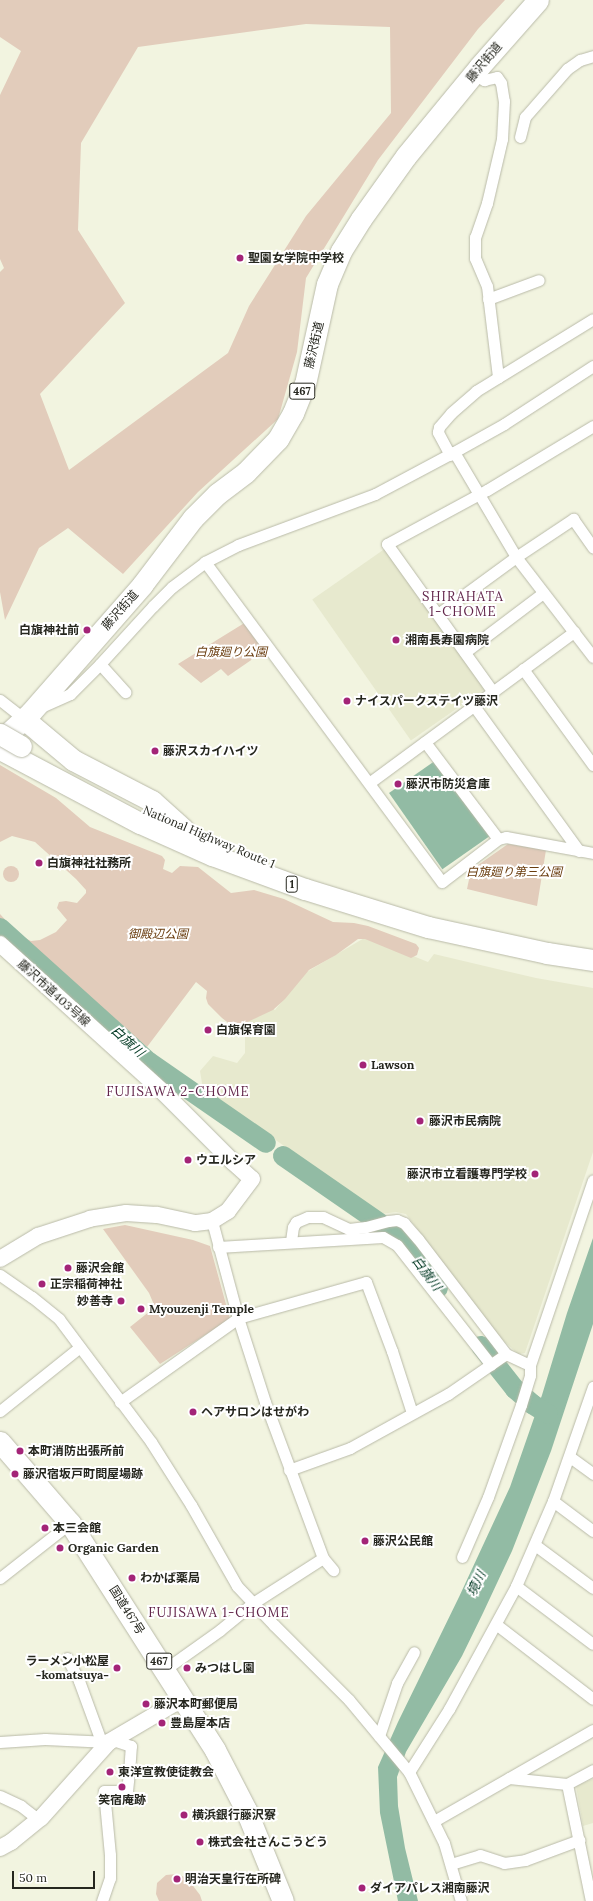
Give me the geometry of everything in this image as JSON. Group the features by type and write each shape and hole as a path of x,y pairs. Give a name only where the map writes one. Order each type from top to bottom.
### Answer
{"highway":[{"name":"藤沢街道","path":"8,748 27,715 142,585 193,518 217,494 246,472 278,439 293,413 305,384 327,284 341,251 361,219 406,156 473,74 538,0"},
{"path":"27,715 73,760 152,801 183,829"},
{"name":"National Highway Route 1","path":"0,734 8,748 140,823 220,857 305,889 428,926 547,953 593,960"},
{"name":"National Highway Route 1","path":"8,748 183,829 263,861 369,896 491,928 593,947"},
{"name":"国道467号","path":"0,1442 70,1523 215,1750 246,1810 283,1901"}],"street":[{"path":"520,137 524,117 566,69 580,60 593,56"},
{"path":"473,74 484,80 497,77 501,83 504,101 502,139 487,203 475,237 475,258 485,282 498,377"},
{"path":"488,299 539,280"},
{"path":"593,319 476,391 451,412 439,427 440,438 479,494 516,557 593,657"},
{"path":"0,700 27,715 70,694 167,592 205,562 238,545 375,494 452,454 518,416 592,370"},
{"path":"493,692 387,544 488,490 592,428"},
{"path":"438,614 516,557 573,520 593,548"},
{"path":"205,562 442,882 491,846 498,839 506,837 593,853"},
{"path":"465,652 543,593"},
{"path":"369,784 574,632"},
{"path":"100,664 126,692"},
{"path":"523,670 593,765"},
{"path":"474,706 579,851"},
{"path":"425,742 498,839"},
{"name":"藤沢市道403号線","path":"0,944 163,1092 232,1162 252,1179 228,1211 212,1221 195,1223 156,1215 126,1213 90,1220 38,1236 0,1259"},
{"path":"462,1557 488,1497 521,1405 528,1384 530,1365 593,1180"},
{"path":"291,1241 292,1227 296,1222 308,1216 323,1218 349,1229 397,1220 404,1223 506,1354 530,1365"},
{"path":"212,1221 238,1318 264,1402 323,1558 333,1570"},
{"path":"218,1247 291,1241 383,1237 397,1245 491,1365"},
{"path":"0,1275 50,1311 80,1347 120,1402 152,1442 191,1505 230,1575 253,1603 349,1700 380,1739 406,1768 434,1821 451,1864 461,1901"},
{"path":"120,1402 238,1318 366,1282 392,1351 412,1413"},
{"path":"0,1411 80,1347"},
{"path":"289,1470 350,1448 448,1394 506,1354"},
{"path":"406,1768 449,1708 492,1628 497,1625 535,1545 553,1501 570,1457 593,1387"},
{"path":"570,1457 593,1474"},
{"path":"553,1501 593,1530"},
{"path":"0,1578 70,1523"},
{"path":"535,1545 593,1588"},
{"path":"164,1670 220,1630 253,1603 323,1558"},
{"path":"516,1586 593,1644"},
{"path":"497,1625 593,1698"},
{"path":"380,1739 397,1683 414,1652"},
{"path":"67,1658 108,1741"},
{"path":"0,1848 11,1842 38,1820 65,1793 108,1741 182,1699"},
{"path":"434,1821 593,1730"},
{"path":"0,1742 45,1739 108,1741 131,1746 127,1791 104,1791 110,1855 110,1878 102,1901"},
{"path":"509,1778 567,1784 593,1770"},
{"path":"567,1784 591,1901"},
{"path":"0,1796 20,1806 38,1820"},
{"path":"451,1864 480,1855 504,1863 525,1860 579,1840"}],"shaded area":[{"name":"湘南長寿園病院","path":"386,548 485,689 411,741 312,600"},
{"name":"藤沢市民病院","path":"366,937 428,962 434,954 536,978 593,988 593,1152 525,1353 518,1354 495,1333 406,1214 396,1212 381,1214 203,1089 200,1071 213,1056 237,1063 245,1053 245,1020 268,1006 275,1010 305,973"},
{"path":"593,1779 593,1823 583,1826 576,1786"}],"green space":[{"path":"0,0 505,0 478,29 378,160 306,278 297,352 278,419 198,492 123,574 68,528 39,548 5,620 0,592 0,272 4,268 0,259 0,95 21,51 0,37","holes":["306,24 390,27 391,113 306,216 249,306 228,353 69,470 40,394 125,303 78,230 81,143 138,47"]},
{"name":"白旗廻り公園","path":"246,622 266,650 228,676 221,669 201,683 178,664"},
{"name":"御殿辺公園","path":"0,765 56,798 90,827 162,856 165,860 163,869 172,873 180,866 198,867 231,893 254,890 284,899 333,922 354,923 368,926 416,944 419,948 417,955 411,958 365,939 358,939 336,955 309,970 285,999 273,1010 241,1025 231,1025 222,1018 208,1004 206,998 207,991 196,982 147,1047 62,977 45,957 0,924 0,914 19,935 31,941 40,940 56,932 67,920 57,908 59,902 66,901 77,903 86,893 86,890 35,842 12,836 0,842"},
{"name":"白旗廻り第三公園","path":"508,844 546,850 537,906 467,889 471,870"},
{"path":"8,866 14,866 19,871 17,880 14,882 8,882 3,877 3,871"},
{"path":"125,1225 193,1240 210,1246 230,1319 160,1364 130,1327 155,1307 149,1293 103,1229"},
{"path":"177,1874 187,1878 200,1895 202,1901 159,1901 156,1894 157,1883 166,1875"}],"water":[{"path":"439,758 492,834 442,869 389,793"},
{"name":"境川","path":"593,1238 593,1324 551,1451 512,1551 483,1613 462,1656 406,1752 397,1777 398,1806 405,1848 418,1901 398,1901 380,1813 378,1767 510,1487 542,1395 567,1313"}],"waterway":[{"name":"白旗川","path":"0,928 149,1062 266,1143"},
{"name":"白旗川","path":"283,1156 397,1235 438,1288"},
{"name":"白旗川","path":"481,1346 515,1389 532,1404 548,1414"}],"place":[{"name":"聖園女学院中学校","path":"240,258"},
{"name":"白旗神社前","path":"87,630"},
{"name":"湘南長寿園病院","path":"396,640"},
{"name":"ナイスパークステイツ藤沢","path":"347,701"},
{"name":"藤沢スカイハイツ","path":"155,751"},
{"name":"藤沢市防災倉庫","path":"398,784"},
{"name":"白旗神社社務所","path":"39,863"},
{"name":"白旗保育園","path":"208,1030"},
{"name":"Lawson","path":"363,1065"},
{"name":"藤沢市民病院","path":"420,1121"},
{"name":"ウエルシア","path":"188,1160"},
{"name":"藤沢市立看護専門学校","path":"535,1174"},
{"name":"藤沢会館","path":"68,1268"},
{"name":"正宗稲荷神社","path":"42,1284"},
{"name":"妙善寺","path":"121,1301"},
{"name":"Myouzenji Temple","path":"141,1309"},
{"name":"ヘアサロンはせがわ","path":"193,1412"},
{"name":"本町消防出張所前","path":"20,1451"},
{"name":"藤沢宿坂戸町問屋場跡","path":"15,1474"},
{"name":"本三会館","path":"45,1528"},
{"name":"藤沢公民館","path":"365,1541"},
{"name":"Organic Garden","path":"60,1548"},
{"name":"わかば薬局","path":"132,1578"},
{"name":"ラーメン小松屋 -komatsuya-","path":"117,1668"},
{"name":"みつはし園","path":"187,1668"},
{"name":"藤沢本町郵便局","path":"146,1704"},
{"name":"豊島屋本店","path":"162,1723"},
{"name":"東洋宣教使徒教会","path":"110,1772"},
{"name":"笑宿庵跡","path":"122,1787"},
{"name":"横浜銀行藤沢寮","path":"184,1815"},
{"name":"株式会社さんこうどう","path":"200,1842"},
{"name":"明治天皇行在所碑","path":"177,1879"},
{"name":"ダイアパレス湘南藤沢","path":"362,1888"}],"district":[{"name":"SHIRAHATA 1-CHOME","path":"463,606"},
{"name":"FUJISAWA 2-CHOME","path":"178,1092"},
{"name":"FUJISAWA 1-CHOME","path":"219,1613"}]}
